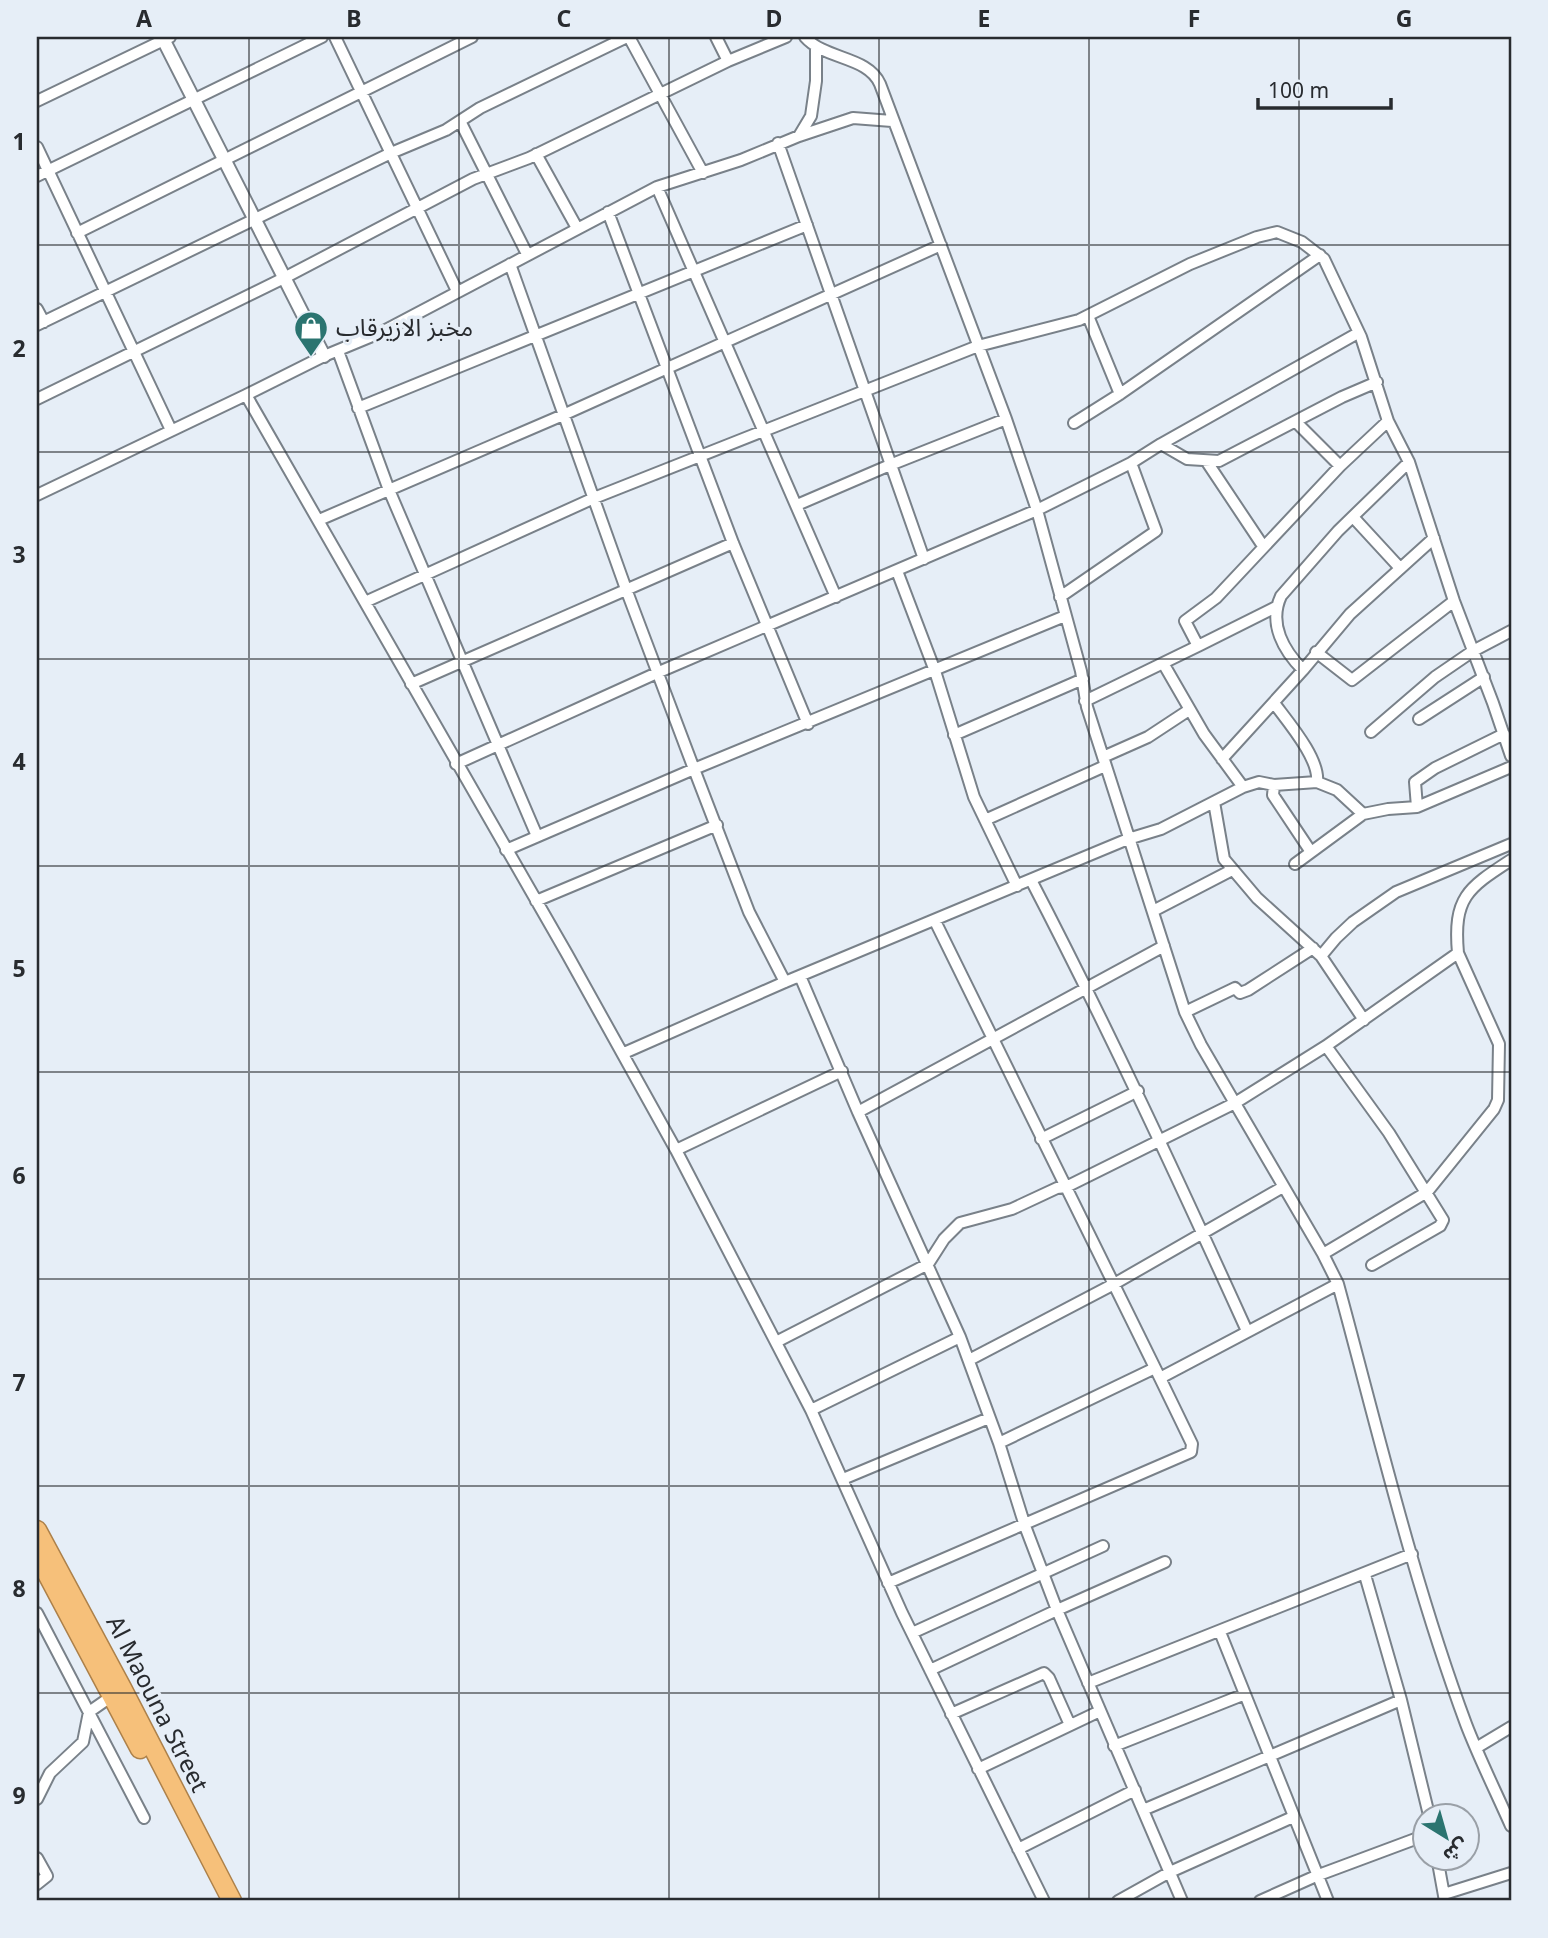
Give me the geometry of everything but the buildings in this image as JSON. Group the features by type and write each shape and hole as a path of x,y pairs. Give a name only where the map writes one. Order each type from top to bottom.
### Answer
{"highway":[{"name":"Al Maouna Street","path":"37,1530 232,1901"},
{"path":"37,1555 220,1901"}],"street":[{"path":"37,176 322,37"},
{"path":"335,37 457,291"},
{"path":"78,233 472,37"},
{"path":"37,309 40,324 391,153 426,139 480,108 628,37 703,173"},
{"path":"716,37 728,61"},
{"path":"37,399 284,278 487,173 536,154 728,61 786,37"},
{"path":"805,37 816,47 872,71 880,84 1006,419 1037,510 1083,679 1085,701 1185,1012 1338,1284 1412,1554 1456,1697 1511,1826"},
{"path":"37,101 165,38 193,100 324,356"},
{"path":"799,136 811,116 816,47"},
{"path":"37,495 324,356 382,332 657,187 741,160 799,136 853,118 892,121"},
{"path":"460,121 527,254"},
{"path":"778,144 924,559"},
{"path":"37,147 171,430"},
{"path":"536,154 578,228"},
{"path":"657,187 836,597"},
{"path":"608,212 733,543 808,724"},
{"path":"358,408 807,225"},
{"path":"365,602 594,498 978,346 1058,327 1088,316 1190,264 1268,233 1277,232 1292,236 1320,255 1358,333 1377,382 1388,421 1409,462 1454,601 1511,756"},
{"path":"319,520 563,415 941,245"},
{"path":"1074,423 1320,255"},
{"path":"510,264 626,589 694,769 749,912 785,982"},
{"path":"1088,316 1120,394"},
{"path":"456,764 766,626 1037,510 1131,463 1358,333"},
{"path":"338,351 389,490 537,836"},
{"path":"1161,444 1188,459 1225,459 1377,382"},
{"path":"246,395 624,1053 676,1150 811,1410 888,1583 1044,1901"},
{"path":"797,505 1006,419"},
{"path":"1198,646 1185,621 1216,598 1340,466 1388,421"},
{"path":"1296,422 1340,466"},
{"path":"1207,461 1263,546"},
{"path":"1085,701 1276,607 1285,590 1409,462"},
{"path":"1060,597 1156,531 1131,463"},
{"path":"1353,517 1400,568"},
{"path":"1222,759 1350,614 1434,538"},
{"path":"411,684 733,543"},
{"path":"897,571 935,671 974,797 1017,886"},
{"path":"1316,652 1352,680 1454,601"},
{"path":"1276,607 1284,648 1303,670"},
{"path":"506,850 694,769 1065,616"},
{"path":"1371,732 1435,677 1511,631"},
{"path":"1163,663 1189,710 1243,787"},
{"path":"1419,719 1483,677"},
{"path":"954,735 1083,679"},
{"path":"1274,703 1312,760 1318,773 1317,782"},
{"path":"985,820 1104,762 1189,710"},
{"path":"1417,807 1414,784 1418,779 1504,734"},
{"path":"1295,864 1363,814 1417,807 1511,767"},
{"path":"624,1053 785,982 1128,839 1161,829 1243,787 1259,782 1274,785 1317,782 1337,790 1363,814"},
{"path":"1274,785 1273,795 1311,852"},
{"path":"1214,802 1224,859 1272,913 1317,952 1364,1020"},
{"path":"536,901 717,825"},
{"path":"1185,1012 1235,988 1241,993 1248,990 1317,952 1353,922 1396,892 1511,844"},
{"path":"1323,1254 1427,1192 1494,1109 1499,1095 1499,1045 1458,953 1458,915 1470,889 1511,860"},
{"path":"1153,911 1232,870"},
{"path":"1031,880 1138,1091 1247,1331"},
{"path":"888,1583 1191,1452 1192,1444 935,921"},
{"path":"858,1112 1164,946"},
{"path":"776,1342 928,1264 944,1239 960,1223 1012,1209 1057,1188 1066,1187 1235,1103 1326,1046 1458,953"},
{"path":"800,976 960,1337 1057,1610 1182,1901"},
{"path":"1326,1046 1389,1133 1427,1192 1443,1223 1372,1265"},
{"path":"676,1150 842,1071"},
{"path":"1041,1139 1138,1091"},
{"path":"969,1360 1203,1235 1283,1187"},
{"path":"999,1443 1247,1331 1338,1284"},
{"path":"811,1410 960,1337"},
{"path":"843,1479 989,1418"},
{"path":"912,1633 1103,1546"},
{"path":"1088,1683 1365,1575 1412,1554"},
{"path":"930,1670 1166,1562"},
{"path":"1365,1575 1401,1700 1426,1801"},
{"path":"37,1613 144,1818"},
{"path":"1220,1632 1328,1901"},
{"path":"951,1714 1044,1673 1049,1678 1070,1725"},
{"path":"1114,1746 1245,1694"},
{"path":"37,1799 50,1773 83,1742 89,1712 112,1696"},
{"path":"1143,1810 1401,1700"},
{"path":"978,1769 1100,1711"},
{"path":"1476,1748 1511,1727"},
{"path":"1018,1849 1135,1790"},
{"path":"1118,1901 1170,1872 1293,1817"},
{"path":"1260,1901 1316,1876 1412,1840"},
{"path":"37,1858 47,1877 37,1884"},
{"path":"1440,1871 1445,1897 1511,1872"}],"place":[{"name":"مخبز الازيرقاب","path":"311,358"}]}
